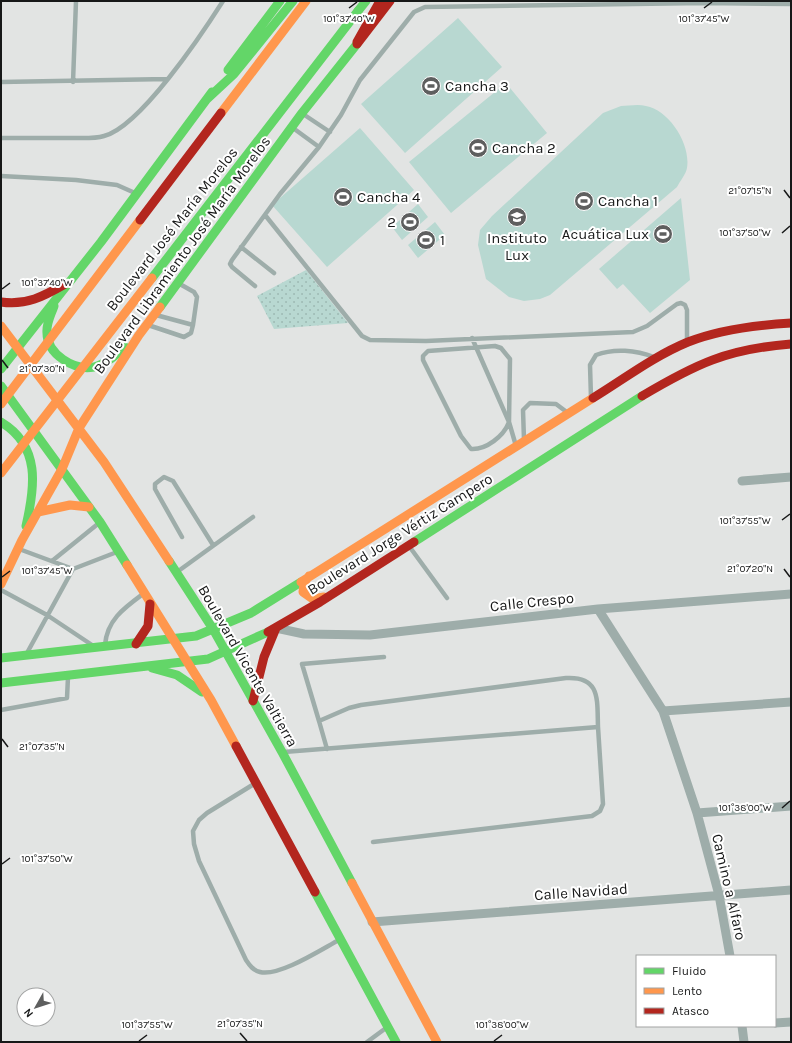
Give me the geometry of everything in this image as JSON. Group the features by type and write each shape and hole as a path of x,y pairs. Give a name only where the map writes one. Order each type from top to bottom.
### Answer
{"main road":[{"path":"1,369 71,280 280,1"},
{"path":"206,100 234,74 293,1"},
{"name":"Boulevard José María Morelos","path":"1,404 306,1"},
{"name":"Boulevard José María Morelos","path":"1,473 366,1"},
{"path":"358,42 380,1"},
{"name":"Boulevard Libramiento José María Morelos","path":"1,584 22,540 62,468 79,428 139,335 302,113 390,1"},
{"path":"1,302 14,305 40,298 71,280"},
{"path":"56,299 47,328 47,337 50,345 57,354 76,366 92,368 106,362 139,335"},
{"name":"Boulevard Jorge Vértiz Campero","path":"2,657 25,656 172,640 196,636 213,630 251,613 657,358 687,343 726,332 770,326 787,321"},
{"name":"Boulevard Vicente Valtierra","path":"1,326 79,428 227,652 437,1042"},
{"name":"Boulevard Jorge Vértiz Campero","path":"1,683 208,659 227,652 276,628 639,398 681,373 707,361 733,352 765,346 791,344"},
{"path":"1,386 100,522 172,640 211,700 396,1042"},
{"path":"1,422 11,428 19,438 32,459 35,473 33,495 22,540"},
{"path":"38,512 70,505 89,507"},
{"path":"309,576 302,588 308,597 314,600 331,594"},
{"path":"136,644 146,634 149,626 150,602"},
{"path":"254,701 264,657 276,628"},
{"path":"144,666 177,675 211,700"}],"street":[{"path":"742,481 791,477"},
{"name":"Calle Crespo","path":"276,628 304,634 370,635 598,609 791,594"},
{"name":"Camino a Alfaro","path":"598,609 663,711 697,813 719,895 730,955"},
{"path":"663,711 791,702"},
{"path":"697,813 791,806"},
{"name":"Calle Navidad","path":"372,922 791,890"},
{"path":"776,1023 791,1022"},
{"path":"742,1027 744,1042"}],"lane":[{"path":"72,82 76,1"},
{"path":"1,138 104,137 117,132 129,123 168,79 223,1"},
{"path":"255,286 238,274 230,264 264,215 330,132 341,115 354,88 409,17 420,9 578,4 789,3"},
{"path":"1,82 72,82 168,79"},
{"path":"302,113 330,132"},
{"path":"292,128 319,147"},
{"path":"1,176 63,179 117,184 136,194"},
{"path":"264,215 362,336 370,340 426,340 633,332 647,326 671,308 681,303 685,305 686,310 687,343"},
{"path":"241,247 274,273"},
{"path":"146,325 184,337 191,333 197,297 194,292 178,283"},
{"path":"154,314 192,325"},
{"path":"472,338 520,444"},
{"path":"426,340 428,351"},
{"path":"495,346 501,348 510,360 509,422 506,430 500,437 476,449 471,449 461,436 423,360 424,352 428,351 495,346"},
{"path":"591,400 590,365 596,355 615,351 629,351 644,353 657,358"},
{"path":"520,444 523,410 530,403 556,404 569,414"},
{"path":"182,537 155,489 155,484 164,477 173,481 213,545"},
{"path":"176,573 253,517"},
{"path":"52,561 100,522"},
{"path":"408,545 447,598"},
{"path":"19,549 73,569"},
{"path":"25,656 73,569 118,552"},
{"path":"1,590 101,648 106,634 116,616 144,593"},
{"path":"327,749 302,664 384,657"},
{"path":"1,710 67,698 68,675"},
{"path":"320,722 349,708 361,705 577,677 586,680 592,685 595,693 603,804 600,811 592,816 373,842"},
{"path":"282,752 598,727"},
{"path":"256,783 207,813 199,820 193,831 194,844 199,861 246,960 252,969 261,972 272,972 288,966 341,939"},
{"path":"367,1042 388,1027"}],"green space":[{"name":"Cancha 3","path":"458,18 502,67 405,153 361,104"},
{"name":"Cancha 2","path":"506,83 547,133 451,213 409,162"},
{"name":"Cancha 1","path":"636,105 655,109 663,114 677,130 686,149 687,168 677,187 550,295 540,299 524,301 509,297 486,279 478,245 480,230 492,216 603,113 621,106"},
{"name":"Cancha 4","path":"360,128 414,190 327,267 272,205"},
{"name":"Acuática Lux","path":"681,198 690,280 650,313 623,284 617,289 599,269"},
{"name":"2","path":"418,204 428,217 402,240 392,227"},
{"name":"1","path":"435,222 445,235 418,258 408,245"},
{"path":"306,270 348,323 274,329 257,296"}],"traffic: fast":[{"path":"228,70 280,1"},
{"path":"206,100 234,74 293,1"},
{"path":"358,11 366,1"},
{"path":"152,278 358,11"},
{"path":"160,307 302,113 357,44"},
{"path":"1,369 101,242 212,92"},
{"path":"54,306 47,326 48,341 57,354 70,364 86,368 98,366 125,347"},
{"path":"1,386 100,522 127,565"},
{"path":"414,542 642,396"},
{"path":"1,422 14,432 23,443 29,455 33,482 32,497 26,526"},
{"path":"169,561 213,629 282,752 352,883"},
{"path":"1,658 196,636 251,613 301,582"},
{"path":"1,683 208,659 268,632"},
{"path":"152,668 177,675 202,692"},
{"path":"315,892 396,1042"}],"traffic: slow":[{"path":"221,113 306,1"},
{"path":"1,404 140,220"},
{"path":"1,473 152,278"},
{"path":"1,584 22,540 62,469 79,428 139,335 160,307"},
{"path":"1,326 104,462 169,561"},
{"path":"301,582 593,398"},
{"path":"38,512 70,505 89,507"},
{"path":"127,565 211,700 236,746"},
{"path":"309,576 304,583 303,592 313,599 324,597"},
{"path":"352,883 437,1042"}],"traffic: jam":[{"path":"357,42 380,1"},
{"path":"357,44 390,1"},
{"path":"140,220 221,113"},
{"path":"1,302 19,303 27,301 42,296 65,284"},
{"path":"593,398 651,361 688,342 739,328 791,323"},
{"path":"642,396 679,375 730,354 768,346 791,344"},
{"path":"268,632 320,602 414,542"},
{"path":"136,644 148,626 150,604"},
{"path":"253,701 264,657 276,628"},
{"path":"236,746 315,892"}],"place":[{"name":"Cancha 3","path":"431,86"},
{"name":"Cancha 2","path":"478,148"},
{"name":"Cancha 4","path":"343,197"},
{"name":"Cancha 1","path":"584,201"},
{"name":"Instituto Lux","path":"517,217"},
{"name":"2","path":"410,222"},
{"name":"Acuática Lux","path":"663,234"},
{"name":"1","path":"426,240"}]}
